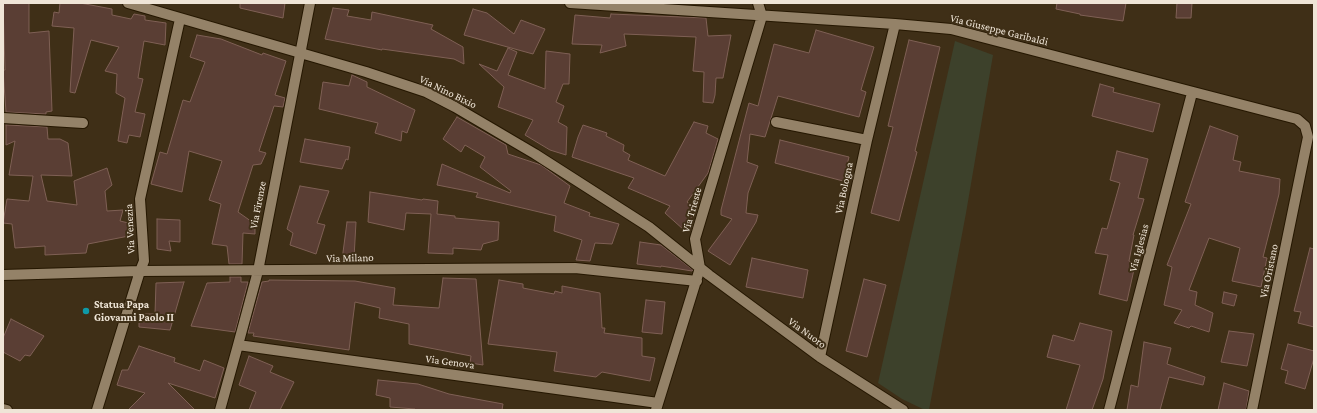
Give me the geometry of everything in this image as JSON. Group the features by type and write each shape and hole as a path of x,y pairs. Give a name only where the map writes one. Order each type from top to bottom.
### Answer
{"street":[{"name":"Via Nino Bixio","path":"128,3 366,72 426,92 455,107 535,154 649,228 700,268"},
{"name":"Via Firenze","path":"220,410 258,271 310,3"},
{"name":"Via Giuseppe Garibaldi","path":"570,3 951,29 1296,119 1304,126 1308,137"},
{"path":"758,3 762,16"},
{"name":"Via Trieste","path":"657,406 700,268 695,239 762,16"},
{"name":"Via Venezia","path":"97,410 144,261 140,199 180,19"},
{"name":"Via Bologna","path":"820,358 867,140 895,24"},
{"name":"Via Iglesias","path":"1109,410 1192,93"},
{"path":"3,118 83,123"},
{"path":"776,122 867,140"},
{"name":"Via Oristano","path":"1252,410 1308,137"},
{"name":"Via Milano","path":"3,275 140,271 575,268 696,281"},
{"name":"Via Nuoro","path":"700,268 820,358 904,410"},
{"name":"Via Genova","path":"238,345 657,406"},
{"path":"3,409 8,410"}],"green space":[{"path":"955,41 993,55 966,213 929,410 925,410 902,399 878,383"}],"building":[{"path":"3,3 29,3 29,33 49,31 52,111 46,112 46,114 6,112 3,70 5,70"},
{"path":"60,3 80,3 112,9 112,15 131,19 134,14 145,16 145,20 166,23 165,45 144,41 138,78 143,79 135,112 145,114 140,137 129,135 127,143 118,141 125,98 116,93 117,74 105,71 119,47 91,40 75,93 70,92 74,28 52,26 54,12 59,13"},
{"path":"240,3 285,3 283,18 240,8"},
{"path":"1057,3 1126,3 1123,21 1080,15 1056,9"},
{"path":"1177,3 1192,3 1191,18 1176,18"},
{"path":"333,8 349,10 347,16 371,20 372,12 433,25 431,29 463,47 464,64 454,59 382,50 325,39"},
{"path":"473,9 487,13 514,34 521,20 545,29 533,54 464,35"},
{"path":"611,14 706,18 708,36 731,35 723,78 716,78 713,103 703,102 704,72 693,71 696,37 624,34 626,46 600,53 602,45 572,44 575,15 610,18"},
{"path":"816,30 874,47 861,90 866,92 859,117 778,96 765,137 750,134 747,162 758,166 748,193 746,213 758,215 756,222 730,265 708,251 732,219 721,215 721,210 749,103 758,106 774,44 809,53"},
{"path":"197,35 221,39 262,55 263,53 286,61 275,95 285,98 283,107 274,106 259,151 266,153 261,164 253,165 238,212 255,224 255,234 243,233 242,264 229,264 227,246 212,244 221,204 209,200 222,161 189,151 182,192 151,184 160,152 167,154 183,100 190,102 205,62 190,57"},
{"path":"909,40 940,47 915,151 917,152 899,221 871,213 893,127 888,126"},
{"path":"508,48 517,52 508,75 545,89 546,51 570,54 569,84 563,84 556,102 564,106 558,122 567,127 566,155 550,150 525,135 533,120 498,107 504,87 479,64 497,71"},
{"path":"352,75 367,82 367,87 415,110 407,133 402,131 401,141 375,133 378,123 319,109 323,82 349,86"},
{"path":"1100,84 1114,88 1113,92 1160,104 1153,132 1092,116"},
{"path":"457,117 506,145 508,154 541,165 570,186 564,203 590,213 589,216 619,224 612,244 595,243 590,261 576,260 582,240 554,231 556,216 476,197 478,193 437,185 442,164 510,193 511,191 480,167 485,157 465,145 461,152 443,139"},
{"path":"694,122 708,126 706,133 718,139 708,173 687,202 697,210 684,230 665,213 670,206 628,188 634,178 572,157 583,125 607,133 606,136 624,145 623,151 630,155 628,160 665,176"},
{"path":"6,125 47,127 48,139 60,139 68,143 72,176 41,175 47,201 77,205 74,181 107,168 112,185 105,191 107,211 123,210 120,221 133,224 134,235 88,244 86,253 45,255 45,246 15,248 12,224 3,223 7,199 29,201 33,176 9,175 15,141 6,145"},
{"path":"1210,126 1238,136 1233,160 1241,162 1239,171 1280,179 1279,194 1263,257 1267,258 1261,287 1232,281 1240,248 1209,238 1189,290 1197,292 1195,305 1213,313 1209,332 1191,326 1189,328 1174,323 1182,310 1164,305 1172,267 1167,265 1191,204 1185,202"},
{"path":"305,139 350,147 348,160 346,159 342,169 300,162"},
{"path":"780,140 849,157 843,181 775,163"},
{"path":"1117,151 1148,159 1138,198 1144,199 1133,235 1129,261 1135,265 1127,301 1099,294 1108,255 1095,253 1102,228 1107,229 1120,183 1110,180"},
{"path":"300,186 329,191 317,223 325,225 316,254 290,245 293,233 287,229"},
{"path":"370,192 438,201 437,214 455,216 455,218 499,222 498,240 483,244 481,250 453,248 453,254 428,253 431,214 406,213 404,230 368,222"},
{"path":"157,219 180,220 180,242 169,241 171,251 157,249"},
{"path":"347,222 356,222 354,258 342,260"},
{"path":"640,242 661,245 693,270 637,264"},
{"path":"1310,248 1314,249 1314,327 1298,323 1301,312 1294,311"},
{"path":"752,258 808,270 803,298 746,287"},
{"path":"230,277 241,277 241,282 248,282 235,332 191,326 207,283 230,282"},
{"path":"443,278 476,279 483,365 470,363 471,356 409,344 409,324 379,318 380,308 355,302 349,350 253,336 254,333 248,333 262,282 269,280 355,281 395,288 393,305 439,308"},
{"path":"864,279 886,285 867,357 846,351"},
{"path":"499,280 523,284 523,288 554,294 555,291 562,293 562,286 600,293 602,328 605,328 604,333 642,338 642,356 655,358 650,381 602,372 596,377 554,371 557,352 488,344"},
{"path":"184,282 170,330 139,327 141,314 155,314 156,283"},
{"path":"1224,292 1237,295 1234,306 1222,303"},
{"path":"646,300 665,302 662,334 642,332"},
{"path":"11,319 44,336 30,356 25,355 20,361 3,352 3,338"},
{"path":"1080,323 1112,331 1103,379 1092,410 1066,410 1080,365 1047,357 1053,335 1074,341"},
{"path":"1229,331 1254,334 1247,366 1221,362"},
{"path":"1144,342 1171,348 1167,364 1205,377 1203,385 1169,377 1160,410 1127,410 1131,385 1138,387"},
{"path":"1288,344 1314,351 1314,358 1305,389 1285,383 1288,371 1281,369"},
{"path":"139,346 175,358 174,362 200,371 204,360 224,368 215,398 168,383 195,410 128,410 145,393 117,385 122,370 128,370"},
{"path":"249,356 273,366 270,372 294,382 280,410 249,410 256,392 239,385"},
{"path":"378,380 418,384 449,394 503,404 502,410 414,410 415,409 390,407 390,398 376,395"},
{"path":"1224,383 1249,391 1246,410 1218,410"}],"place":[{"name":"Statua Papa Giovanni Paolo II","path":"86,311"}]}
